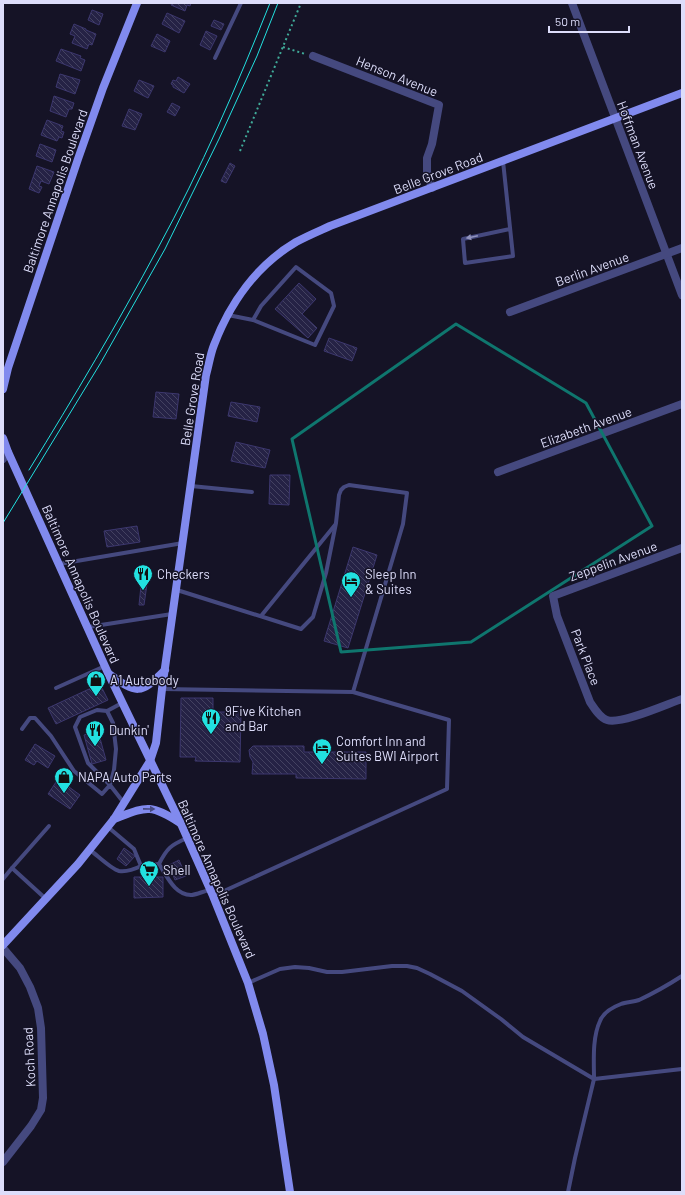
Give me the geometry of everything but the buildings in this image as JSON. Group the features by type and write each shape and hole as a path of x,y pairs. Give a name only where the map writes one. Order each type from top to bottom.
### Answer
{"main road":[{"name":"Baltimore Annapolis Boulevard","path":"3,389 6,368 103,88 137,3"},
{"name":"Belle Grove Road","path":"3,947 90,850 114,819 150,761 156,742 162,689 206,375 213,346 237,298 251,280 273,259 296,242 330,226 682,93"},
{"name":"Baltimore Annapolis Boulevard","path":"3,438 5,455 59,564 122,703 181,824 212,893 248,983 263,1034 274,1086 290,1192"},
{"path":"107,669 126,685 134,689 142,689 150,685 165,670"},
{"path":"114,819 144,809 155,809 165,813 181,824"}],"street":[{"name":"Hoffman Avenue","path":"572,3 682,295"},
{"name":"Henson Avenue","path":"313,56 439,105 432,144 427,158 427,172 432,188"},
{"name":"Berlin Avenue","path":"510,312 682,248"},
{"name":"Elizabeth Avenue","path":"498,472 682,404"},
{"name":"Zeppelin Avenue","path":"553,596 682,548"},
{"name":"Park Place","path":"553,596 557,616 590,702 598,713 607,720 630,718 682,699"},
{"name":"Koch Road","path":"3,947 20,968 30,987 38,1008 41,1028 43,1098 41,1110 31,1126 3,1162"}],"lane":[{"path":"215,58 241,3"},
{"path":"503,161 513,256 465,263 463,239 510,229"},
{"path":"228,315 253,320 316,345 334,306 331,293 296,267 260,306 253,320"},
{"path":"177,590 301,629 313,617 326,573 341,490 349,485 407,493 403,524 352,692"},
{"path":"191,486 252,492"},
{"path":"261,616 336,523"},
{"path":"59,564 183,543"},
{"path":"88,627 173,614"},
{"path":"56,688 107,669"},
{"path":"159,864 179,892 187,895 212,893 447,789 449,720 352,692 162,689"},
{"path":"122,703 107,711 97,710 80,717 75,727 88,763 110,785 124,803"},
{"path":"22,729 30,718 35,718 51,736 74,772 102,794 110,785 114,770 116,749 113,723 107,711"},
{"path":"3,879 49,826"},
{"path":"108,827 134,849 141,866"},
{"path":"159,864 165,852 171,846 187,838"},
{"path":"90,850 115,869 120,871 128,871 141,866 159,864"},
{"path":"12,868 46,899"},
{"path":"248,983 280,970 296,967 327,972 342,972 392,966 417,968 462,991 501,1018 523,1037 594,1079 682,1069"},
{"path":"568,1192 594,1079 594,1050 596,1034 600,1021 608,1011 620,1004 637,1000 668,986 682,976"}],"path":[{"path":"240,151 301,3"},
{"path":"283,48 313,56"}],"highlighted area":[{"path":"456,324 586,403 652,526 471,642 341,652 292,439"}],"tram line":[{"path":"29,470 111,332 174,218 218,127 270,3"},
{"path":"3,523 100,364 165,249 219,139 257,56 278,3"}],"place":[{"name":"Checkers","path":"143,591"},
{"name":"Sleep Inn & Suites","path":"351,598"},
{"name":"A1 Autobody","path":"96,697"},
{"name":"9Five Kitchen and Bar","path":"211,735"},
{"name":"Dunkin'","path":"95,747"},
{"name":"Comfort Inn and Suites BWI Airport","path":"322,765"},
{"name":"NAPA Auto Parts","path":"64,794"},
{"name":"Shell","path":"149,887"}]}
